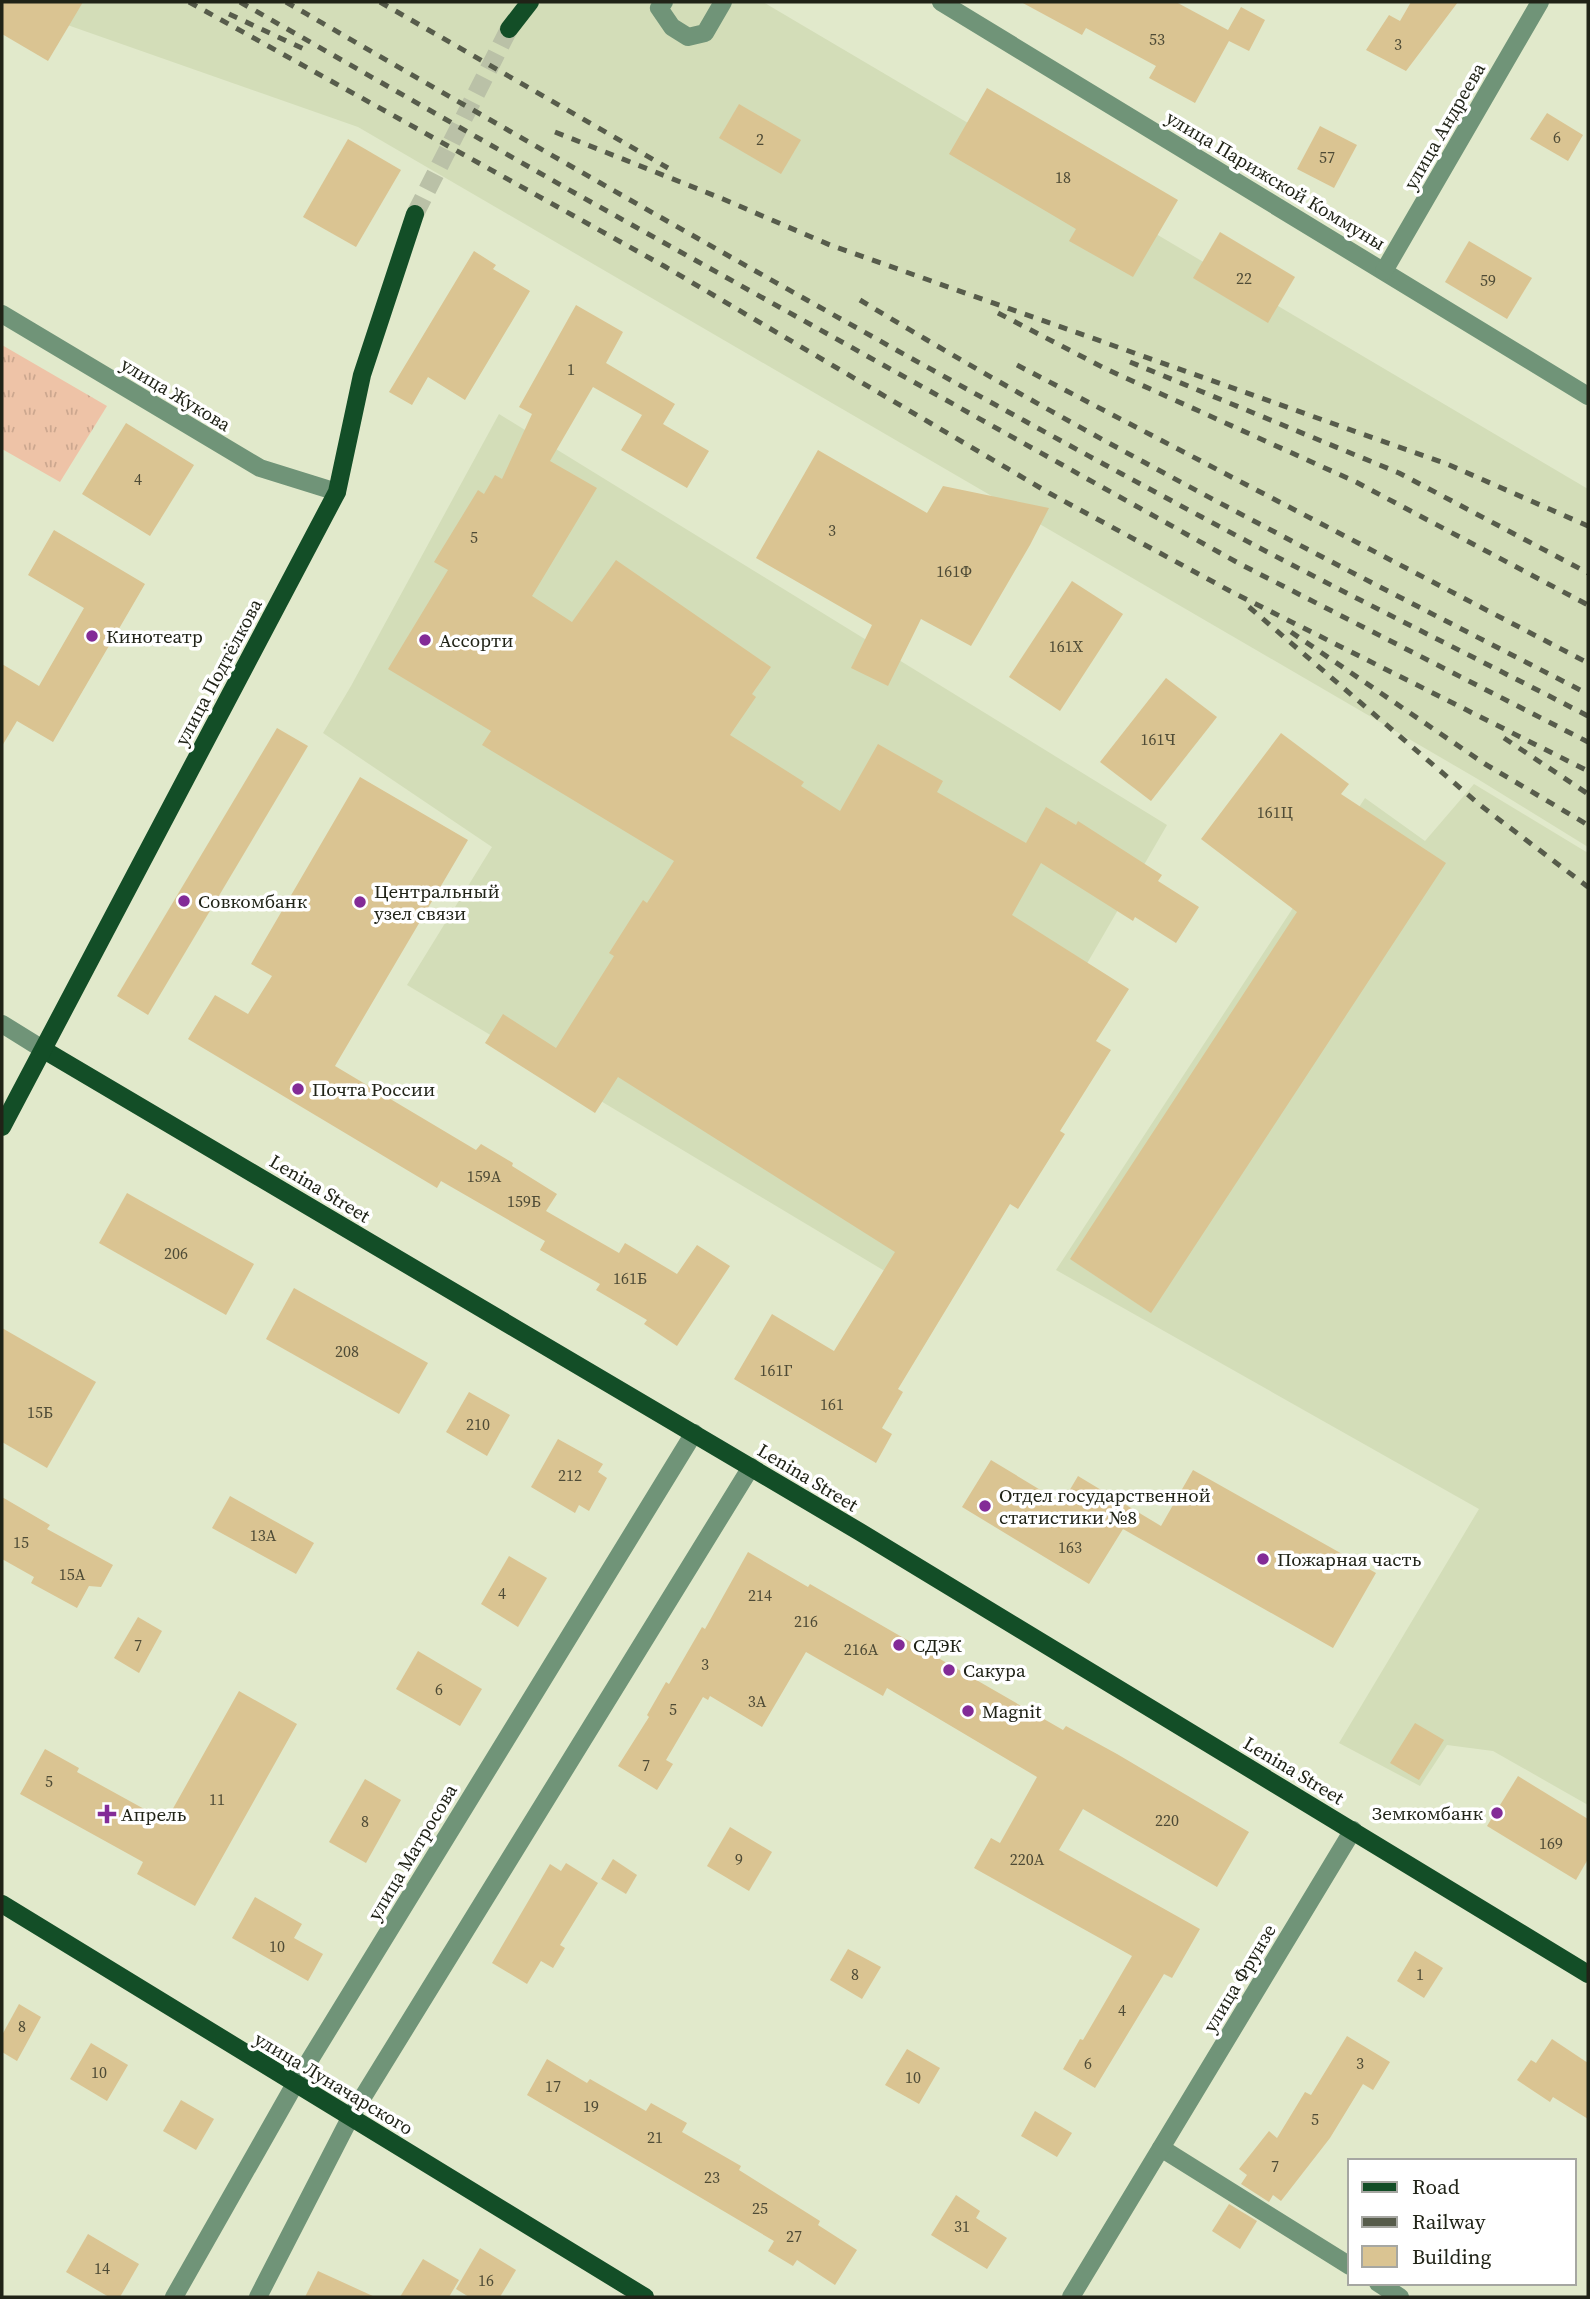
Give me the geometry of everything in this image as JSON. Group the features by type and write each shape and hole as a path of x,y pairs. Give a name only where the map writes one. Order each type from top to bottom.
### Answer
{"main road":[{"path":"509,29 530,2"},
{"name":"улица Подтёлкова","path":"2,1127 337,492 362,375 415,214"},
{"name":"Lenina Street","path":"44,1050 751,1467 1588,1973"},
{"name":"улица Луначарского","path":"2,1904 645,2297"}],"street":[{"path":"664,2 659,9 672,27 688,37 705,33 723,2"},
{"name":"улица Парижской Коммуны","path":"941,2 1588,396"},
{"name":"улица Андреева","path":"1384,271 1540,2"},
{"name":"улица Жукова","path":"2,314 248,462 337,492"},
{"name":"Lenina Street","path":"2,1024 44,1050"},
{"name":"улица Матросова","path":"174,2297 295,2084 694,1433"},
{"path":"258,2297 350,2118 751,1467"},
{"name":"улица Фрунзе","path":"1071,2297 1353,1830"},
{"path":"1161,2148 1348,2265"},
{"path":"1381,2285 1400,2297"}],"shaded area":[{"path":"2,2 763,2 1588,489 1588,847 1476,778 358,127"},
{"path":"499,414 1167,825 903,1282 407,985 492,847 323,733"},
{"path":"1474,784 1588,853 1588,1805 1493,1751 1447,1745 1420,1786 1339,1743 1479,1509 1056,1270 1365,798 1425,841"}],"green space":[{"path":"2,345 107,406 60,482 2,449"}],"building":[{"path":"2,2 83,2 48,61 2,34"},
{"path":"1021,2 1176,2 1228,30 1241,7 1265,20 1249,51 1229,41 1195,103 1149,78 1156,66 1086,28 1082,35"},
{"path":"1411,2 1458,2 1406,71 1366,50 1389,15 1400,21"},
{"path":"987,88 1178,200 1133,277 1069,241 1076,229 949,154"},
{"path":"739,104 801,140 781,174 719,138"},
{"path":"1547,113 1583,135 1568,161 1530,139"},
{"path":"1320,126 1357,145 1334,188 1297,169"},
{"path":"348,139 401,170 356,247 303,217"},
{"path":"1220,232 1295,277 1268,323 1193,278"},
{"path":"1469,241 1532,278 1507,319 1445,282"},
{"path":"474,251 496,265 493,269 530,291 465,400 428,377 412,405 389,392"},
{"path":"576,305 623,332 606,363 675,404 663,424 709,451 687,488 621,450 642,415 593,387 550,461 597,488 532,596 572,622 616,560 771,667 752,694 756,697 730,735 804,782 801,786 840,811 878,744 943,781 937,792 1026,843 1046,807 1076,825 1078,821 1162,875 1158,881 1199,907 1176,943 1135,917 1133,921 1041,863 1012,915 1129,989 1096,1041 1111,1050 1060,1131 1065,1134 1018,1209 1010,1204 898,1389 903,1392 882,1428 892,1434 876,1463 734,1379 772,1314 834,1351 895,1252 618,1077 595,1113 485,1043 503,1014 556,1048 614,956 609,953 643,900 647,903 674,861 482,745 491,731 388,669 448,570 434,562 478,490 484,494 495,475 502,479 532,414 519,407"},
{"path":"126,423 194,465 150,536 82,494"},
{"path":"818,450 927,513 943,486 1049,508 971,646 921,619 888,686 851,668 872,625 756,558"},
{"name":"Кинотеатр","path":"54,530 145,584 53,742 17,721 2,746 2,664 39,686 84,608 28,575"},
{"path":"1072,581 1123,614 1060,711 1009,677"},
{"path":"1166,678 1217,717 1151,801 1100,762"},
{"path":"277,728 308,746 148,1015 117,996"},
{"path":"1281,733 1349,784 1341,794 1446,863 1151,1313 1070,1259 1297,912 1201,839"},
{"path":"360,777 468,840 335,1066 476,1150 481,1144 513,1163 512,1166 557,1194 546,1211 619,1253 625,1243 677,1274 697,1245 730,1266 677,1346 644,1324 647,1320 596,1290 600,1284 540,1250 545,1241 441,1181 437,1188 188,1039 215,995 248,1014 272,976 251,964"},
{"path":"127,1193 254,1264 226,1315 99,1243"},
{"path":"294,1288 428,1363 399,1414 266,1339"},
{"path":"2,1328 96,1382 47,1468 2,1442"},
{"path":"469,1392 510,1415 487,1456 446,1432"},
{"path":"558,1439 603,1464 598,1472 607,1478 589,1511 579,1505 575,1513 531,1487"},
{"name":"Пожарная часть","path":"991,1460 1062,1503 1078,1476 1161,1526 1193,1470 1376,1573 1333,1648 1123,1529 1089,1584 962,1507"},
{"path":"230,1496 314,1543 296,1574 212,1528"},
{"path":"2,1497 50,1525 47,1529 113,1565 101,1587 89,1586 77,1608 31,1583 34,1577 2,1559"},
{"path":"748,1552 808,1587 810,1584 1063,1730 1066,1726 1117,1754 1249,1832 1217,1887 1083,1809 1059,1850 1200,1929 1172,1978 1164,1974 1095,2088 1063,2069 1132,1956 974,1868 991,1838 1000,1843 1037,1777 887,1688 883,1696 806,1652 762,1727 710,1696 708,1700 703,1697 666,1760 673,1764 657,1790 618,1766 649,1717 647,1715 666,1682 669,1684 702,1627 705,1629"},
{"path":"509,1556 547,1578 518,1627 481,1604"},
{"path":"138,1617 162,1631 139,1673 114,1658"},
{"path":"418,1651 482,1689 460,1726 396,1689"},
{"path":"239,1691 297,1724 195,1906 137,1874 143,1862 20,1794 45,1749 79,1768 77,1772 166,1821"},
{"path":"1415,1723 1444,1740 1419,1780 1390,1763"},
{"path":"1518,1776 1588,1819 1588,1859 1576,1880 1487,1826"},
{"path":"365,1779 401,1800 366,1863 329,1842"},
{"path":"730,1827 772,1852 749,1891 707,1866"},
{"path":"613,1859 637,1875 626,1894 601,1879"},
{"path":"566,1863 598,1883 560,1945 565,1948 553,1968 541,1961 527,1984 492,1963 550,1864 561,1871"},
{"path":"255,1897 302,1924 294,1938 323,1954 308,1981 232,1938"},
{"path":"848,1949 881,1967 862,1999 830,1980"},
{"path":"1415,1951 1443,1968 1424,1998 1397,1981"},
{"path":"19,2004 41,2017 17,2061 2,2052 2,2035"},
{"path":"1347,2036 1390,2062 1373,2090 1363,2084 1330,2138 1281,2201 1273,2195 1269,2202 1241,2184 1247,2175 1239,2169 1269,2131 1277,2138 1305,2092 1311,2095"},
{"path":"1552,2039 1588,2063 1588,2119 1553,2097 1550,2102 1517,2080 1531,2060 1536,2063"},
{"path":"91,2043 128,2065 107,2101 70,2079"},
{"path":"907,2049 940,2068 919,2104 885,2085"},
{"path":"547,2059 587,2083 590,2079 646,2111 651,2103 687,2123 682,2132 741,2166 739,2170 820,2221 818,2225 857,2250 835,2285 797,2260 793,2266 768,2251 774,2241 527,2095"},
{"path":"181,2100 214,2119 196,2150 163,2131"},
{"path":"1035,2111 1072,2133 1057,2157 1021,2136"},
{"path":"956,2195 980,2211 976,2218 1007,2238 987,2269 931,2235"},
{"path":"1229,2204 1257,2221 1240,2249 1212,2231"},
{"path":"88,2234 139,2264 120,2297 109,2297 66,2272"},
{"path":"480,2248 516,2270 500,2297 469,2297 456,2289"},
{"path":"423,2259 459,2280 449,2297 400,2297"},
{"path":"318,2271 375,2297 305,2297"}],"tunnel":[{"path":"415,214 509,29"}],"railway":[{"path":"189,2 664,266 1049,493 1230,591 1588,771"},
{"path":"240,2 573,192 1240,564 1588,742"},
{"path":"286,2 648,210 1012,414 1256,546 1588,716"},
{"path":"380,2 668,168"},
{"path":"229,14 308,51"},
{"path":"555,132 830,245 1447,464 1588,526"},
{"path":"860,300 1129,454 1588,694"},
{"path":"998,313 1106,369 1356,482 1588,605"},
{"path":"1130,362 1399,473 1588,573"},
{"path":"1017,365 1588,663"},
{"path":"1249,607 1480,805 1588,887"},
{"path":"1291,632 1485,764 1588,825"},
{"path":"1504,738 1588,794"}],"place":[{"name":"Кинотеатр","path":"92,636"},
{"name":"Ассорти","path":"425,640"},
{"name":"Совкомбанк","path":"184,901"},
{"name":"Центральный узел связи","path":"360,902"},
{"name":"Почта России","path":"298,1089"},
{"name":"Отдел государственной статистики №8","path":"985,1506"},
{"name":"Пожарная часть","path":"1263,1559"},
{"name":"СДЭК","path":"899,1645"},
{"name":"Сакура","path":"949,1670"},
{"name":"Magnit","path":"968,1711"},
{"name":"Земкомбанк","path":"1497,1813"},
{"name":"Апрель","path":"107,1814"}]}
